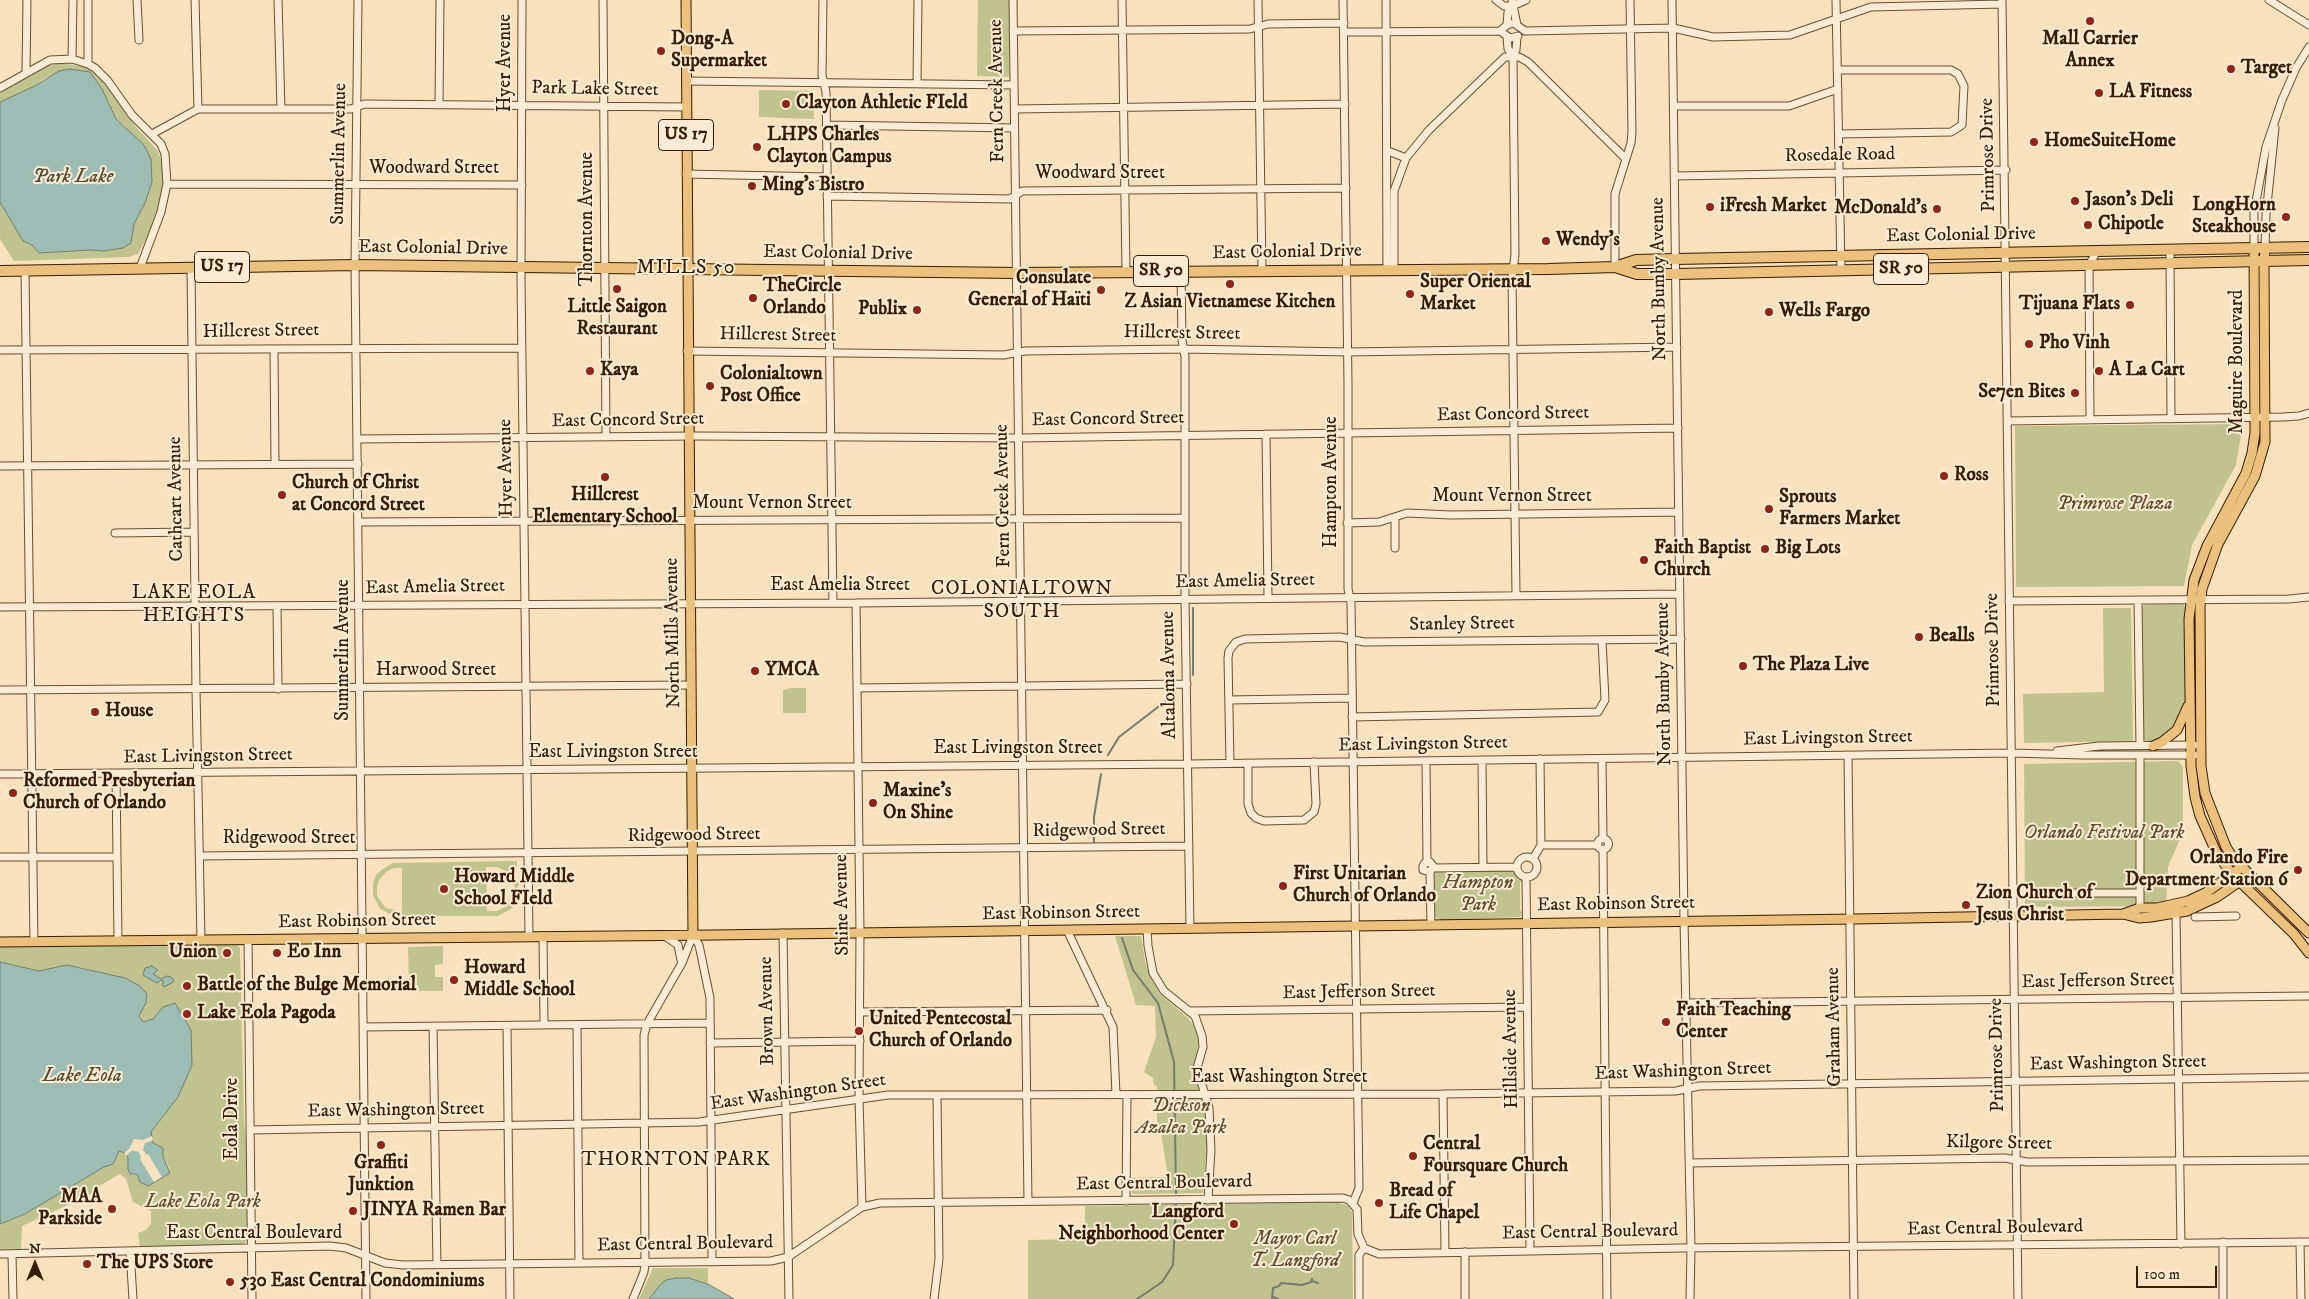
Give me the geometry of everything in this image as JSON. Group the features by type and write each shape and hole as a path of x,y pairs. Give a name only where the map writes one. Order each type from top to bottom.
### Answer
{"highway":[{"name":"East Colonial Drive","path":"0,271 355,265 1017,273 1513,269 1615,267 1636,260 2309,247"},
{"name":"East Colonial Drive","path":"1615,267 1637,274 1676,274 2309,260"}],"main road":[{"name":"North Mills Avenue","path":"686,0 686,270 693,935"},
{"name":"Maguire Boulevard","path":"2254,248 2259,261 2261,416 2265,442 2255,476 2218,544 2204,579 2200,600 2195,797 2200,816 2217,854 2236,878 2294,934 2309,953"},
{"name":"Maguire Boulevard","path":"2259,261 2265,248"},
{"name":"Maguire Boulevard","path":"2261,416 2246,473 2207,546 2194,580 2190,600 2190,701 2204,793 2226,847 2246,870 2309,932"},
{"path":"2152,746 2162,742 2176,730 2185,715 2190,701"},
{"name":"East Robinson Street","path":"0,942 783,934 2123,914 2139,918 2176,914 2199,907 2246,870"},
{"name":"East Robinson Street","path":"2123,914 2140,908 2157,908 2188,901 2236,878"}],"street":[{"path":"26,72 27,0"},
{"path":"72,59 73,0"},
{"path":"88,0 88,64"},
{"path":"137,0 139,40"},
{"path":"195,0 198,109"},
{"path":"278,0 281,109"},
{"name":"Summerlin Avenue","path":"358,0 355,265 366,1128 366,1299"},
{"path":"439,105 440,0"},
{"name":"Hyer Avenue","path":"522,0 521,267 529,936"},
{"name":"Thornton Avenue","path":"603,0 606,437"},
{"path":"823,0 822,75 826,92 827,125 832,603"},
{"path":"917,83 918,0"},
{"name":"Fern Creek Avenue","path":"1013,0 1020,438 1028,1201"},
{"path":"1122,0 1126,271"},
{"path":"1258,0 1262,270"},
{"name":"Hampton Avenue","path":"1343,0 1348,352 1347,523 1351,640 1359,1188 1353,1203"},
{"path":"1386,0 1391,269"},
{"path":"1496,0 1504,6 1526,0"},
{"path":"1615,267 1616,194 1625,158 1631,143 1632,132 1630,0"},
{"name":"North Bumby Avenue","path":"1672,0 1684,920 1691,1248 1690,1299"},
{"path":"1836,0 1841,270"},
{"path":"2269,0 2309,25"},
{"path":"1344,32 1387,33 1673,28 1712,37 1790,35 1871,7 2002,2"},
{"name":"Primrose Drive","path":"2002,2 2006,170 2009,601 2018,1299"},
{"path":"1512,3 1508,12 1505,31 1508,49 1513,55 1528,62 1625,158"},
{"path":"1512,3 1520,31 1513,55 1515,255 1513,269 1513,350 1516,595"},
{"path":"1013,31 1250,29 1268,24 1344,23"},
{"path":"1505,31 1514,23 1520,31"},
{"name":"Maguire Boulevard","path":"2254,248 2253,220 2266,147 2296,68 2309,47"},
{"path":"1391,269 1394,192 1406,158 1428,130 1500,61 1505,57 1513,55"},
{"path":"0,88 50,60 72,59 88,64 108,81 142,127 161,144 165,154 167,184 161,212 140,268"},
{"path":"1838,70 1951,70 1958,74 1964,86 1963,117 1958,129 1951,132 1839,134"},
{"name":"Park Lake Street","path":"686,81 1014,85"},
{"path":"1674,106 1789,106 1838,89"},
{"name":"Park Lake Street","path":"152,134 198,109 351,109 364,104 686,107"},
{"path":"1015,109 1345,104"},
{"name":"Maguire Boulevard","path":"2265,248 2266,215 2275,120"},
{"path":"827,125 1014,128"},
{"path":"1388,151 1406,158"},
{"name":"Rosedale Road","path":"1674,176 2006,170"},
{"path":"686,174 827,177"},
{"name":"Woodward Street","path":"167,184 522,185"},
{"name":"Woodward Street","path":"827,196 1010,199 1022,191 1346,188"},
{"path":"2170,250 2172,418"},
{"path":"2090,419 2089,265 2098,251"},
{"name":"Cathcart Avenue","path":"191,267 201,940"},
{"path":"25,271 34,942"},
{"name":"Altaloma Avenue","path":"1181,271 1186,434 1185,600 1190,928"},
{"name":"Hillcrest Street","path":"687,351 1004,355 1018,353 1183,349 1348,352 1677,347"},
{"path":"274,348 275,464"},
{"name":"Hillcrest Street","path":"0,350 522,348"},
{"path":"2008,421 2299,416 2309,413"},
{"name":"East Concord Street","path":"358,439 688,436 1020,438 1678,428"},
{"path":"1266,434 1268,598"},
{"path":"0,466 358,464"},
{"name":"Mount Vernon Street","path":"1347,523 1379,522 1408,513 1451,515 1679,512"},
{"name":"Mount Vernon Street","path":"359,522 1185,518"},
{"path":"1394,518 1395,548"},
{"path":"115,533 194,532"},
{"name":"East Amelia Street","path":"0,607 690,602 1021,602 1680,594"},
{"path":"2009,601 2289,599 2309,596"},
{"path":"2138,600 2140,746"},
{"name":"Shine Avenue","path":"856,603 860,932 859,1098 862,1207"},
{"path":"277,606 278,688"},
{"name":"Stanley Street","path":"1229,700 1229,651 1236,642 1245,639 1340,637 1364,642 1681,639"},
{"path":"1352,716 1598,712 1604,700 1602,640"},
{"path":"857,688 1187,684"},
{"name":"Harwood Street","path":"0,690 691,685"},
{"path":"1230,763 1229,700 1352,698"},
{"name":"East Livingston Street","path":"2037,753 2099,746 2152,746"},
{"path":"2152,746 2196,750"},
{"name":"East Livingston Street","path":"0,774 1023,766 2011,753 2140,756 2196,750"},
{"name":"Graham Avenue","path":"1848,755 1854,1299"},
{"path":"2140,756 2138,768 2140,908"},
{"path":"1533,859 1541,845 1540,759"},
{"path":"1602,759 1601,844 1606,1092 1607,1299"},
{"path":"1482,760 1483,867"},
{"path":"1426,761 1427,862 1432,864 1431,924"},
{"path":"1248,763 1248,804 1251,813 1256,818 1264,821 1304,820 1314,812 1316,804 1314,762"},
{"path":"116,774 118,941"},
{"path":"1541,845 1601,844"},
{"name":"Ridgewood Street","path":"200,856 1189,846"},
{"path":"0,857 117,857"},
{"path":"1523,857 1533,859 1537,864 1536,870 1531,876 1526,877 1520,874 1517,867 1519,860 1523,857"},
{"path":"1432,870 1517,867"},
{"name":"Hillside Avenue","path":"1526,877 1530,1251"},
{"path":"2034,894 2140,893"},
{"path":"2199,907 2204,917"},
{"path":"2176,914 2182,1244"},
{"path":"2195,917 2236,916"},
{"path":"1147,929 1153,973 1164,991 1173,1000 1190,1011 1200,1025 1203,1047 1197,1068 1206,1095 1211,1150 1208,1200"},
{"path":"1067,930 1107,1010 1113,1026 1116,1094"},
{"name":"Brown Avenue","path":"783,934 790,1299"},
{"path":"663,935 669,937 678,945 682,963"},
{"path":"633,1299 644,1272 645,1263 644,1042 647,1024 682,963 693,935"},
{"name":"North Mills Avenue","path":"693,935 698,945 708,981 712,1262"},
{"path":"543,936 544,1025"},
{"name":"Eola Drive","path":"248,939 252,1299"},
{"name":"East Jefferson Street","path":"1687,1003 2309,996"},
{"name":"East Jefferson Street","path":"1190,1011 1527,1007"},
{"path":"860,1012 1107,1010"},
{"path":"364,1027 710,1023"},
{"path":"577,1025 580,1263"},
{"path":"507,1026 510,1299"},
{"path":"433,1027 437,1265"},
{"path":"710,1043 860,1041"},
{"name":"East Washington Street","path":"250,1130 710,1121 786,1108 888,1095 1357,1095 1606,1092 1676,1091 1698,1086 2309,1077"},
{"path":"1443,1094 1444,1252"},
{"path":"1126,1201 1127,1095"},
{"path":"934,1299 939,1258 937,1096"},
{"name":"Kilgore Street","path":"1689,1163 2005,1158 2027,1162 2309,1160"},
{"name":"East Central Boulevard","path":"0,1254 338,1246 394,1264 771,1262 788,1257 862,1207 880,1203 1344,1198 1353,1203"},
{"path":"1353,1203 1358,1214 1358,1234 1364,1248 1359,1255 1359,1299"},
{"path":"2222,1242 2223,1299"},
{"path":"2300,1242 2301,1299"},
{"name":"East Central Boulevard","path":"1364,1248 1379,1254 1691,1248 2309,1242"},
{"path":"130,1251 133,1299"},
{"path":"1465,1252 1465,1299"},
{"path":"12,1254 13,1299"}],"green space":[{"path":"978,0 1010,0 1009,77 977,76"},
{"path":"60,63 86,67 100,77 136,127 158,151 163,166 164,181 159,205 148,236 138,254 129,257 14,261 0,239 0,202 23,241 32,245 39,253 103,251 123,248 131,243 134,224 145,203 152,182 151,159 125,126 116,119 102,89 90,73 82,70 45,78 35,86 0,102 0,93 47,66"},
{"name":"Clayton Athletic FIeld","path":"759,90 814,91 814,119 759,117"},
{"name":"Primrose Plaza","path":"2243,424 2236,465 2192,545 2184,586 2016,587 2015,426"},
{"path":"2183,604 2186,608 2187,701 2179,723 2161,739 2148,742 2143,739 2141,607 2145,605"},
{"path":"2103,608 2131,608 2133,741 2024,743 2023,694 2104,692"},
{"path":"806,688 806,713 783,713 783,690"},
{"name":"Orlando Festival Park","path":"2178,761 2183,767 2183,826 2181,837 2168,867 2166,906 2025,907 2024,764"},
{"name":"Howard Middle School FIeld","path":"517,861 517,866 509,867 519,882 517,900 511,909 498,916 394,916 380,909 373,895 373,883 376,875 393,863","holes":["486,867 497,867 504,870 511,876 514,884 515,892 511,901 497,911 487,911","394,868 402,868 402,912 386,908 377,896 379,880 386,872"]},
{"name":"Hampton Park","path":"1512,869 1520,874 1523,880 1520,882 1520,910 1522,913 1520,917 1441,920 1433,916 1435,893 1433,890 1433,871"},
{"name":"Dickson Azalea Park","path":"1115,936 1141,936 1145,961 1150,976 1160,994 1188,1018 1196,1029 1199,1042 1195,1063 1195,1077 1205,1110 1207,1141 1203,1193 1132,1194 1132,1178 1168,1177 1161,1132 1157,1132 1157,1086 1154,1085 1153,1078 1144,1072 1156,1037 1155,1006 1136,1005"},
{"name":"Lake Eola Park","path":"237,944 240,948 244,1122 247,1148 248,1239 245,1243 243,1245 140,1248 138,1233 146,1230 151,1224 151,1211 133,1202 126,1179 120,1174 99,1186 98,1191 22,1226 21,1249 0,1250 0,1224 25,1214 104,1167 113,1164 118,1151 125,1153 128,1158 128,1169 132,1175 137,1174 140,1182 147,1186 169,1173 170,1169 163,1157 163,1148 153,1143 151,1132 178,1096 189,1069 158,1012 153,1019 146,1022 139,1019 139,1013 144,1007 147,997 101,973 80,967 39,971 0,962 0,946"},
{"path":"443,946 443,964 435,965 435,977 443,977 443,991 419,991 418,985 409,985 408,947"},
{"name":"Mayor Carl T. Langford","path":"1337,1202 1348,1206 1352,1212 1353,1299 1028,1299 1028,1240 1085,1239 1085,1206"},
{"path":"653,1268 708,1268 708,1284 689,1278 666,1280 649,1299 639,1299"}],"water":[{"name":"Park Lake","path":"70,69 90,72 102,89 116,119 144,145 151,159 152,182 145,203 134,224 131,243 123,248 103,251 39,253 32,245 23,241 0,202 0,102 35,86 59,71"},
{"name":"Lake Eola","path":"0,962 39,971 67,965 125,978 140,986 147,994 146,1003 139,1016 143,1022 153,1019 163,1007 175,1003 191,1030 192,1065 178,1097 151,1132 153,1143 163,1148 163,1157 170,1173 148,1186 140,1182 137,1174 130,1174 128,1158 125,1153 119,1151 113,1164 104,1167 25,1214 0,1224"},
{"path":"152,966 158,970 153,974 161,979 167,976 171,977 174,980 173,982 164,987 162,985 164,981 161,980 157,983 143,975 145,968"},
{"path":"689,1278 710,1285 734,1299 649,1299 666,1280"}],"pier":[{"path":"152,1136 153,1140 145,1143 143,1150 148,1154 162,1177 154,1182 140,1159 139,1152 132,1150 126,1156 124,1153 130,1148 134,1139 143,1140"}],"waterway":[{"path":"1193,608 1193,675"},
{"path":"1108,755 1119,737 1175,694"},
{"path":"1094,843 1094,817 1101,774"},
{"path":"1122,938 1133,970 1158,1003 1174,1062 1176,1193"},
{"path":"1137,1299 1162,1282 1173,1265 1176,1204"},
{"path":"1272,1299 1273,1288 1281,1283 1302,1285 1311,1282 1312,1279"},
{"path":"1312,1281 1318,1283"},
{"path":"1273,1297 1278,1299"}],"place":[{"name":"Mall Carrier Annex","path":"2090,21"},
{"name":"Dong-A Supermarket","path":"661,51"},
{"name":"Target","path":"2231,69"},
{"name":"LA Fitness","path":"2099,93"},
{"name":"Clayton Athletic FIeld","path":"786,104"},
{"name":"HomeSuiteHome","path":"2034,142"},
{"name":"LHPS Charles Clayton Campus","path":"757,147"},
{"name":"Ming's Bistro","path":"752,186"},
{"name":"Jason's Deli","path":"2075,201"},
{"name":"iFresh Market","path":"1710,207"},
{"name":"McDonald's","path":"1937,209"},
{"name":"LongHorn Steakhouse","path":"2286,217"},
{"name":"Chipotle","path":"2088,225"},
{"name":"Wendy's","path":"1546,241"},
{"name":"Z Asian Vietnamese Kitchen","path":"1230,284"},
{"name":"Little Saigon Restaurant","path":"617,289"},
{"name":"Consulate General of Haïti","path":"1101,290"},
{"name":"Super Oriental Market","path":"1410,294"},
{"name":"TheCircle Orlando","path":"753,298"},
{"name":"Tijuana Flats","path":"2130,305"},
{"name":"Publix","path":"917,310"},
{"name":"Wells Fargo","path":"1769,312"},
{"name":"Pho Vinh","path":"2029,344"},
{"name":"Kaya","path":"590,371"},
{"name":"A La Cart","path":"2099,371"},
{"name":"Colonialtown Post Office","path":"710,386"},
{"name":"Se7en Bites","path":"2075,393"},
{"name":"Ross","path":"1944,476"},
{"name":"Hillcrest Elementary School","path":"605,477"},
{"name":"Church of Christ at Concord Street","path":"282,495"},
{"name":"Sprouts Farmers Market","path":"1769,509"},
{"name":"Big Lots","path":"1765,549"},
{"name":"Faith Baptist Church","path":"1644,560"},
{"name":"Bealls","path":"1919,637"},
{"name":"The Plaza Live","path":"1743,666"},
{"name":"YMCA","path":"755,671"},
{"name":"House","path":"95,712"},
{"name":"Reformed Presbyterian Church of Orlando","path":"13,793"},
{"name":"Maxine's On Shine","path":"873,803"},
{"name":"Orlando Fire Department Station 6","path":"2298,870"},
{"name":"First Unitarian Church of Orlando","path":"1283,886"},
{"name":"Howard Middle School FIeld","path":"444,889"},
{"name":"Zion Church of Jesus Christ","path":"1966,905"},
{"name":"Union","path":"227,953"},
{"name":"Eo Inn","path":"277,953"},
{"name":"Howard Middle School","path":"454,980"},
{"name":"Battle of the Bulge Memorial","path":"187,986"},
{"name":"Lake Eola Pagoda","path":"187,1014"},
{"name":"Faith Teaching Center","path":"1666,1022"},
{"name":"United Pentecostal Church of Orlando","path":"859,1031"},
{"name":"Graffiti Junktion","path":"381,1145"},
{"name":"Central Foursquare Church","path":"1413,1156"},
{"name":"Bread of Life Chapel","path":"1379,1203"},
{"name":"MAA Parkside","path":"112,1209"},
{"name":"JINYA Ramen Bar","path":"353,1211"},
{"name":"Langford Neighborhood Center","path":"1234,1224"},
{"name":"The UPS Store","path":"87,1264"},
{"name":"530 East Central Condominiums","path":"230,1282"}],"district":[{"name":"MILLS 50","path":"686,269"},
{"name":"COLONIALTOWN SOUTH","path":"1022,602"},
{"name":"LAKE EOLA HEIGHTS","path":"194,606"},
{"name":"THORNTON PARK","path":"676,1161"}]}
